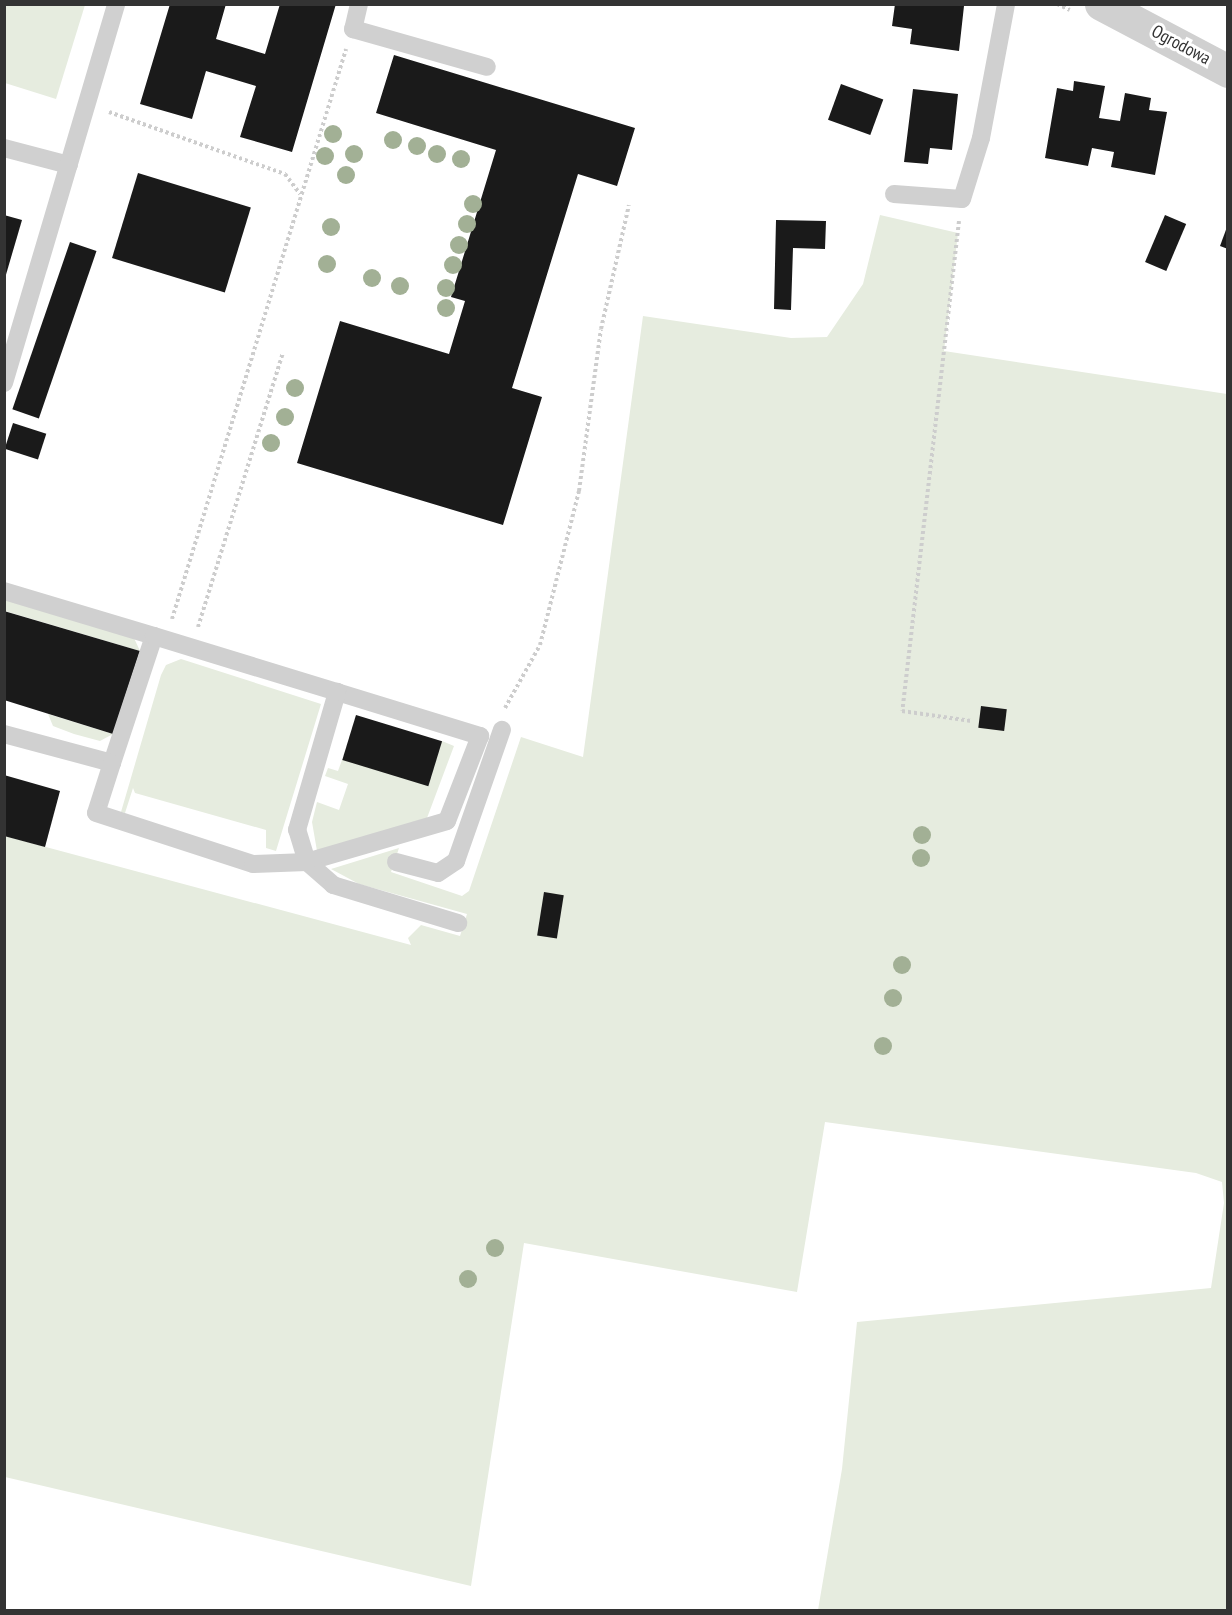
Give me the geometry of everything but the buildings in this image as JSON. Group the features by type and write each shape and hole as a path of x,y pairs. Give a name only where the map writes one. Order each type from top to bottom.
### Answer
{"street":[{"name":"Ogrodowa","path":"1101,4 1227,71"}],"lane":[{"path":"4,383 13,321 69,165 117,4"},
{"path":"359,4 353,29 487,67"},
{"path":"894,194 962,199 981,138 1006,4"},
{"path":"4,147 69,165"},
{"path":"4,591 480,736 500,735 456,861 438,873 396,862"},
{"path":"160,638 112,764 96,813 253,864 307,862 447,821 480,736"},
{"path":"337,692 297,830 307,862 333,885 458,923"},
{"path":"4,734 112,764"}],"path":[{"path":"160,638 353,29"},
{"path":"106,111 285,174 300,195"},
{"path":"962,199 902,711 971,721"},
{"path":"480,736 486,720 518,694 540,645 589,443 594,371 629,205"},
{"path":"192,648 283,353"}],"shaded area":[{"path":"5,4 85,5 56,99 5,83"},
{"path":"880,215 958,233 944,351 1227,394 1227,1610 818,1610 842,1469 857,1322 1211,1288 1224,1203 1222,1182 1196,1173 825,1122 797,1292 524,1243 471,1586 5,1477 5,836 411,945 408,938 421,925 460,936 467,914 359,884 331,869 399,848 391,872 462,896 469,891 521,737 583,757 643,316 791,338 827,337 863,284"},
{"path":"4,598 134,638 140,651 5,611"},
{"path":"181,659 321,704 276,851 266,848 266,830 135,793 133,788 125,813 121,812 161,675 166,665"},
{"path":"48,714 113,734 100,741 74,734 53,726"},
{"path":"442,741 454,746 427,818 317,851 312,822 317,802 339,810 348,784 325,776 328,768 338,771 342,760"}]}
